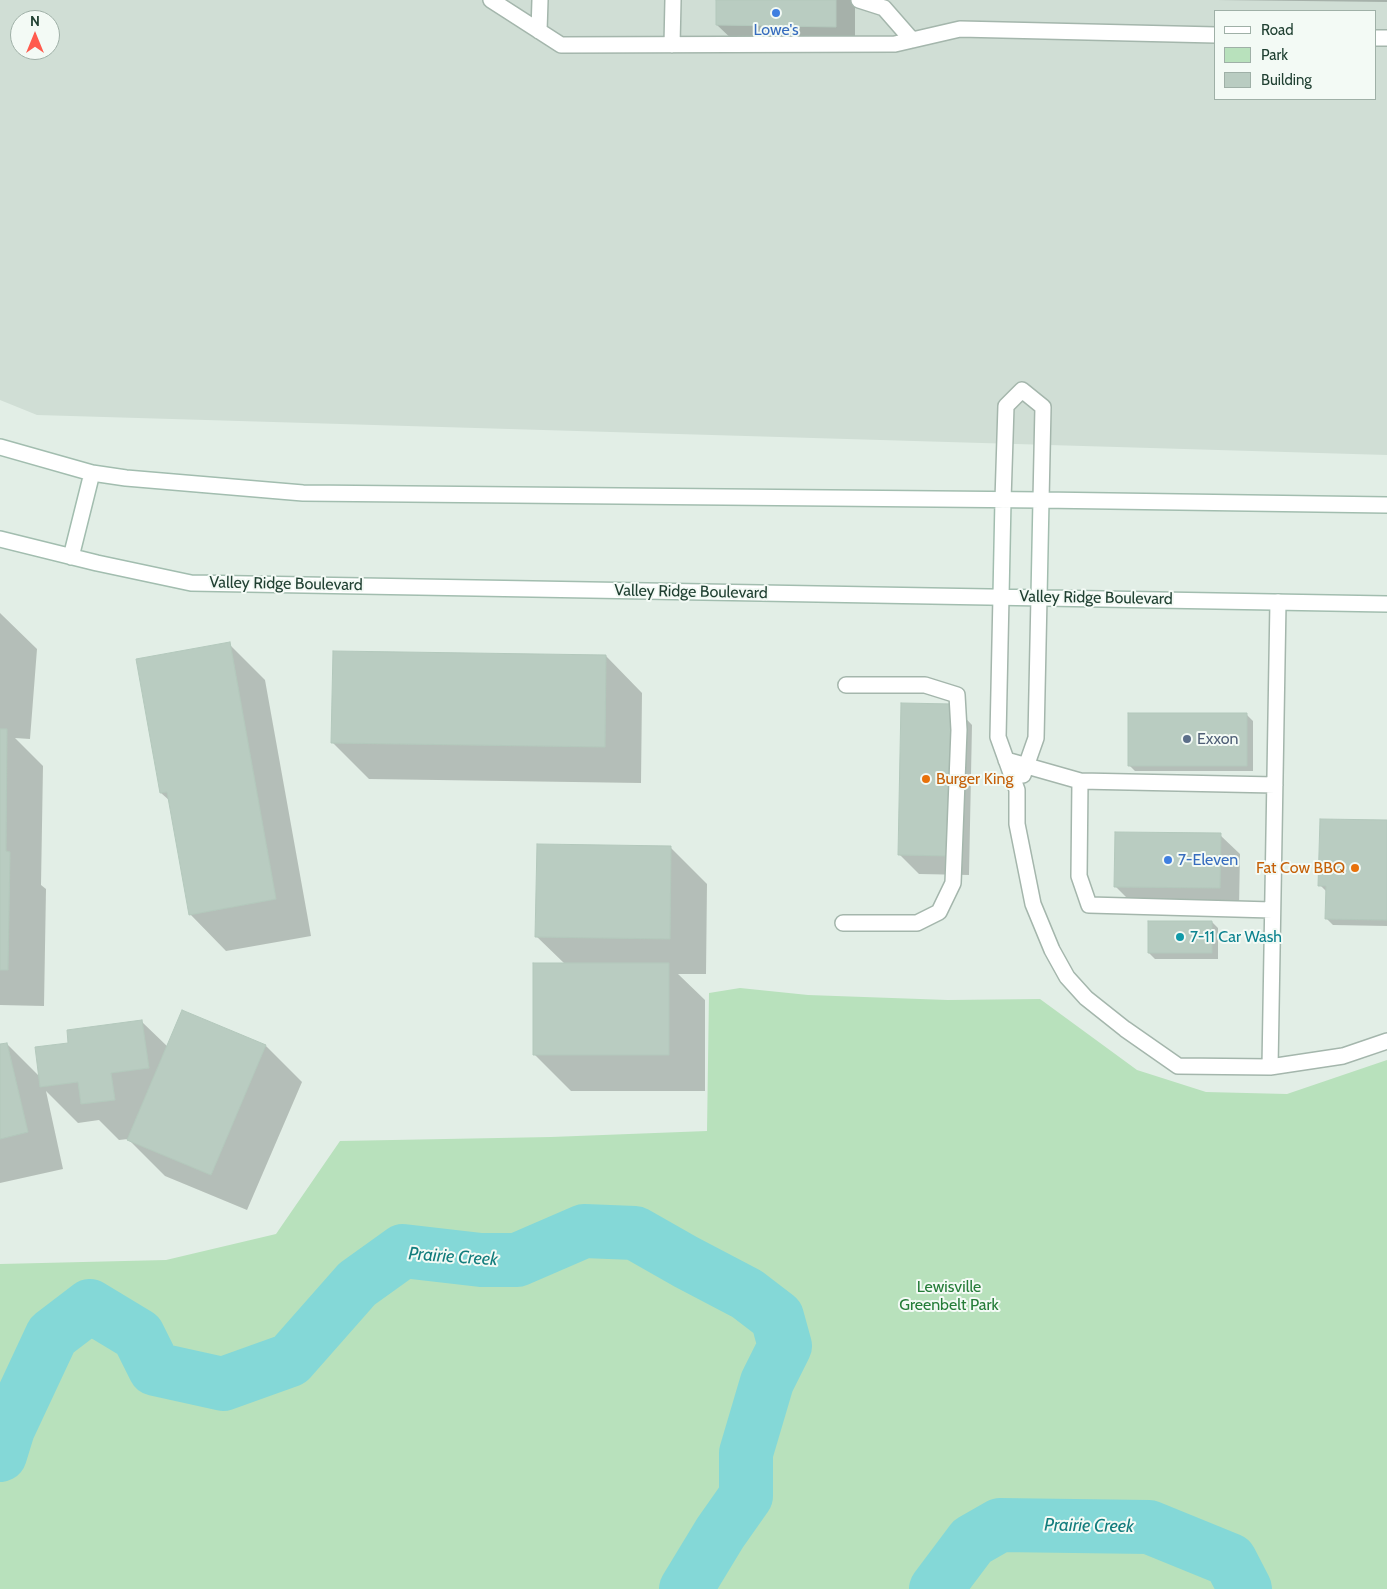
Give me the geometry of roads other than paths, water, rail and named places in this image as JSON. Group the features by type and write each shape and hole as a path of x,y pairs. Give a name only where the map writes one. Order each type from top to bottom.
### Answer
{"main road":[{"path":"490,0 561,45 895,44 960,29 1214,35"},
{"path":"539,31 540,0"},
{"path":"672,0 672,45"},
{"path":"859,0 884,8 912,40"},
{"path":"1017,790 1036,738 1043,408 1022,390 1006,406 998,737 1017,790 1017,824 1033,904 1052,950 1067,977 1086,998 1124,1029 1178,1066 1270,1067 1343,1056 1387,1041"},
{"path":"0,447 92,473 126,478 303,493 1387,505"},
{"path":"71,557 92,473"},
{"name":"Valley Ridge Boulevard","path":"0,539 71,557 191,583 1387,604"},
{"path":"1270,1067 1278,602"},
{"path":"843,922 916,923 939,912 953,883 959,730 957,694 925,685 846,684"},
{"path":"1006,760 1080,781 1275,785"},
{"path":"1080,781 1079,876 1089,905 1272,910"}],"waterway":[{"name":"Prairie Creek","path":"0,1455 8,1429 52,1335 90,1306 138,1335 155,1369 223,1384 290,1360 357,1284 403,1251 481,1260 517,1260 584,1231 635,1233 747,1294 777,1317 785,1346 767,1382 746,1453 746,1496 720,1533 686,1589"},
{"name":"Prairie Creek","path":"936,1589 972,1541 1000,1525 1149,1527 1230,1560 1245,1589"}],"place":[{"name":"Lowe's","path":"776,13"},
{"name":"Exxon","path":"1187,739"},
{"name":"Burger King","path":"926,779"},
{"name":"7-Eleven","path":"1168,860"},
{"name":"Fat Cow BBQ","path":"1355,868"},
{"name":"7-11 Car Wash","path":"1180,937"}],"park label":[{"name":"Lewisville Greenbelt Park","path":"949,1296"}]}
